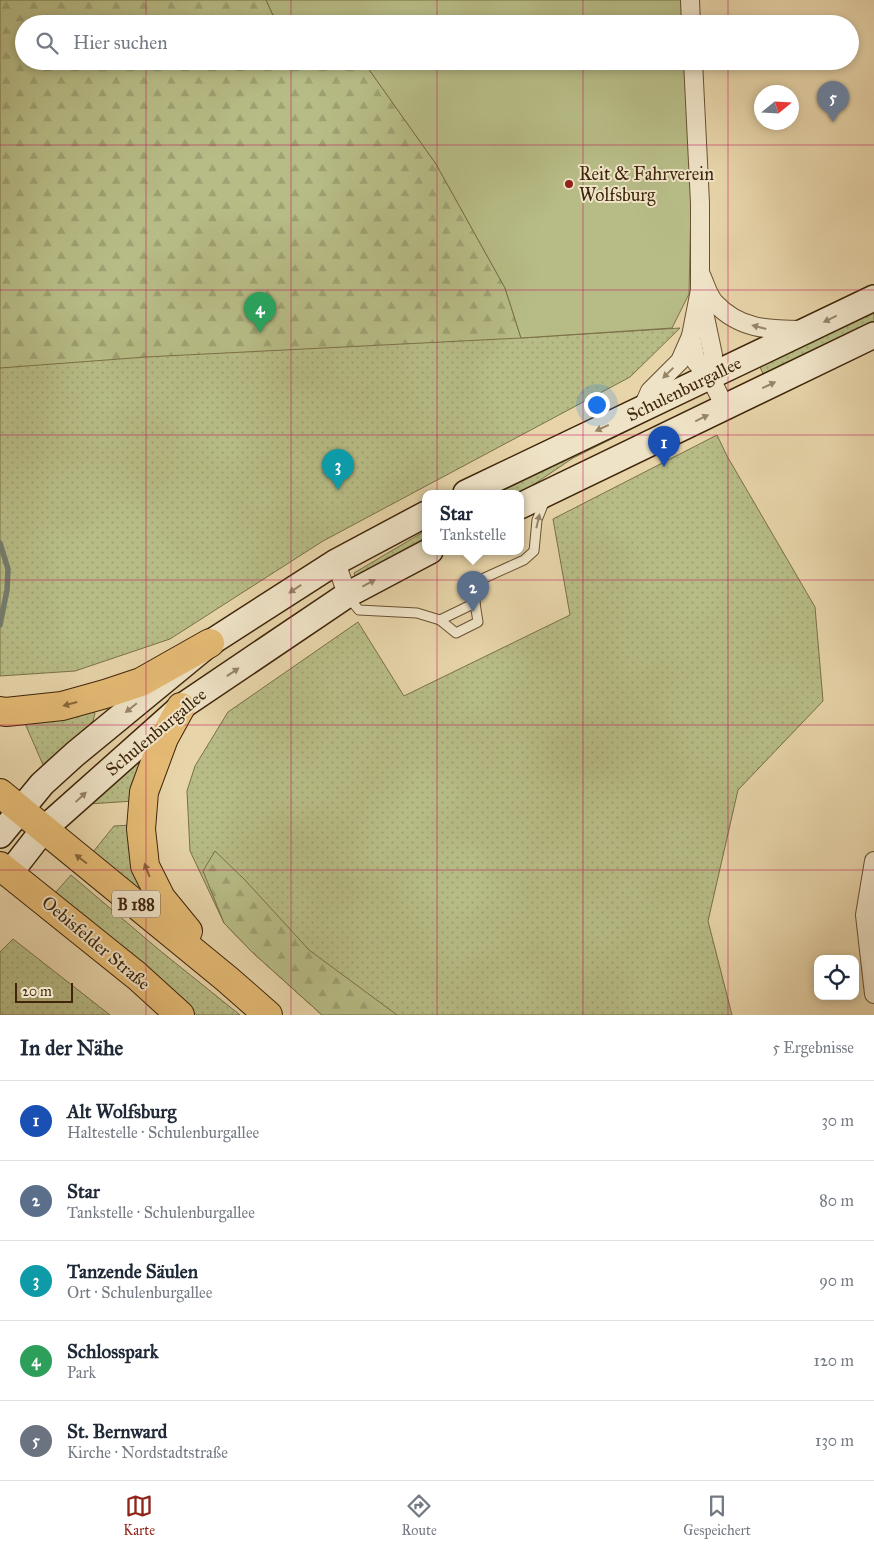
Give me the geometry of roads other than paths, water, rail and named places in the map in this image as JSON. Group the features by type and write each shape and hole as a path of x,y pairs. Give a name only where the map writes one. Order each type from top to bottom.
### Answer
{"main road":[{"path":"0,711 62,706 105,694 141,682 210,643"},
{"path":"180,707 164,738 144,792 141,829 145,866 161,898 227,979"},
{"name":"B 188","path":"10,801 227,979 268,1015"},
{"name":"Oebisfelder Straße","path":"3,875 136,976 180,1015"}],"street":[{"path":"690,0 691,15"},
{"path":"693,70 700,203 699,272 700,290 713,355 710,377"},
{"path":"699,272 714,302 737,322 770,330 807,330"},
{"path":"642,409 650,391 680,361 691,336 700,290"},
{"name":"Schulenburgallee","path":"472,490 874,298"},
{"name":"Schulenburgallee","path":"524,504 874,335"},
{"path":"691,336 696,362 710,377 725,407"},
{"name":"Schulenburgallee","path":"0,835 10,801 42,784 75,754 210,643 336,562 422,516"},
{"name":"Schulenburgallee","path":"3,875 44,829 180,707 347,595 422,555"},
{"path":"336,562 347,595"},
{"path":"874,861 865,916 874,994"}],"lane":[{"path":"347,595 359,610 417,613 440,620 456,634 478,622 475,588 482,578 524,560 534,551 537,520 548,493"},
{"path":"440,620 475,603"}],"waterway":[{"path":"0,543 8,569 7,590 0,625"}],"place":[{"name":"St. Bernward","path":"833,122"},
{"name":"Reit & Fahrverein Wolfsburg","path":"569,184"},
{"name":"Schlosspark","path":"260,333"},
{"name":"Alt Wolfsburg","path":"664,467"},
{"name":"Tanzende Säulen","path":"338,490"},
{"name":"Star","path":"473,612"}]}
